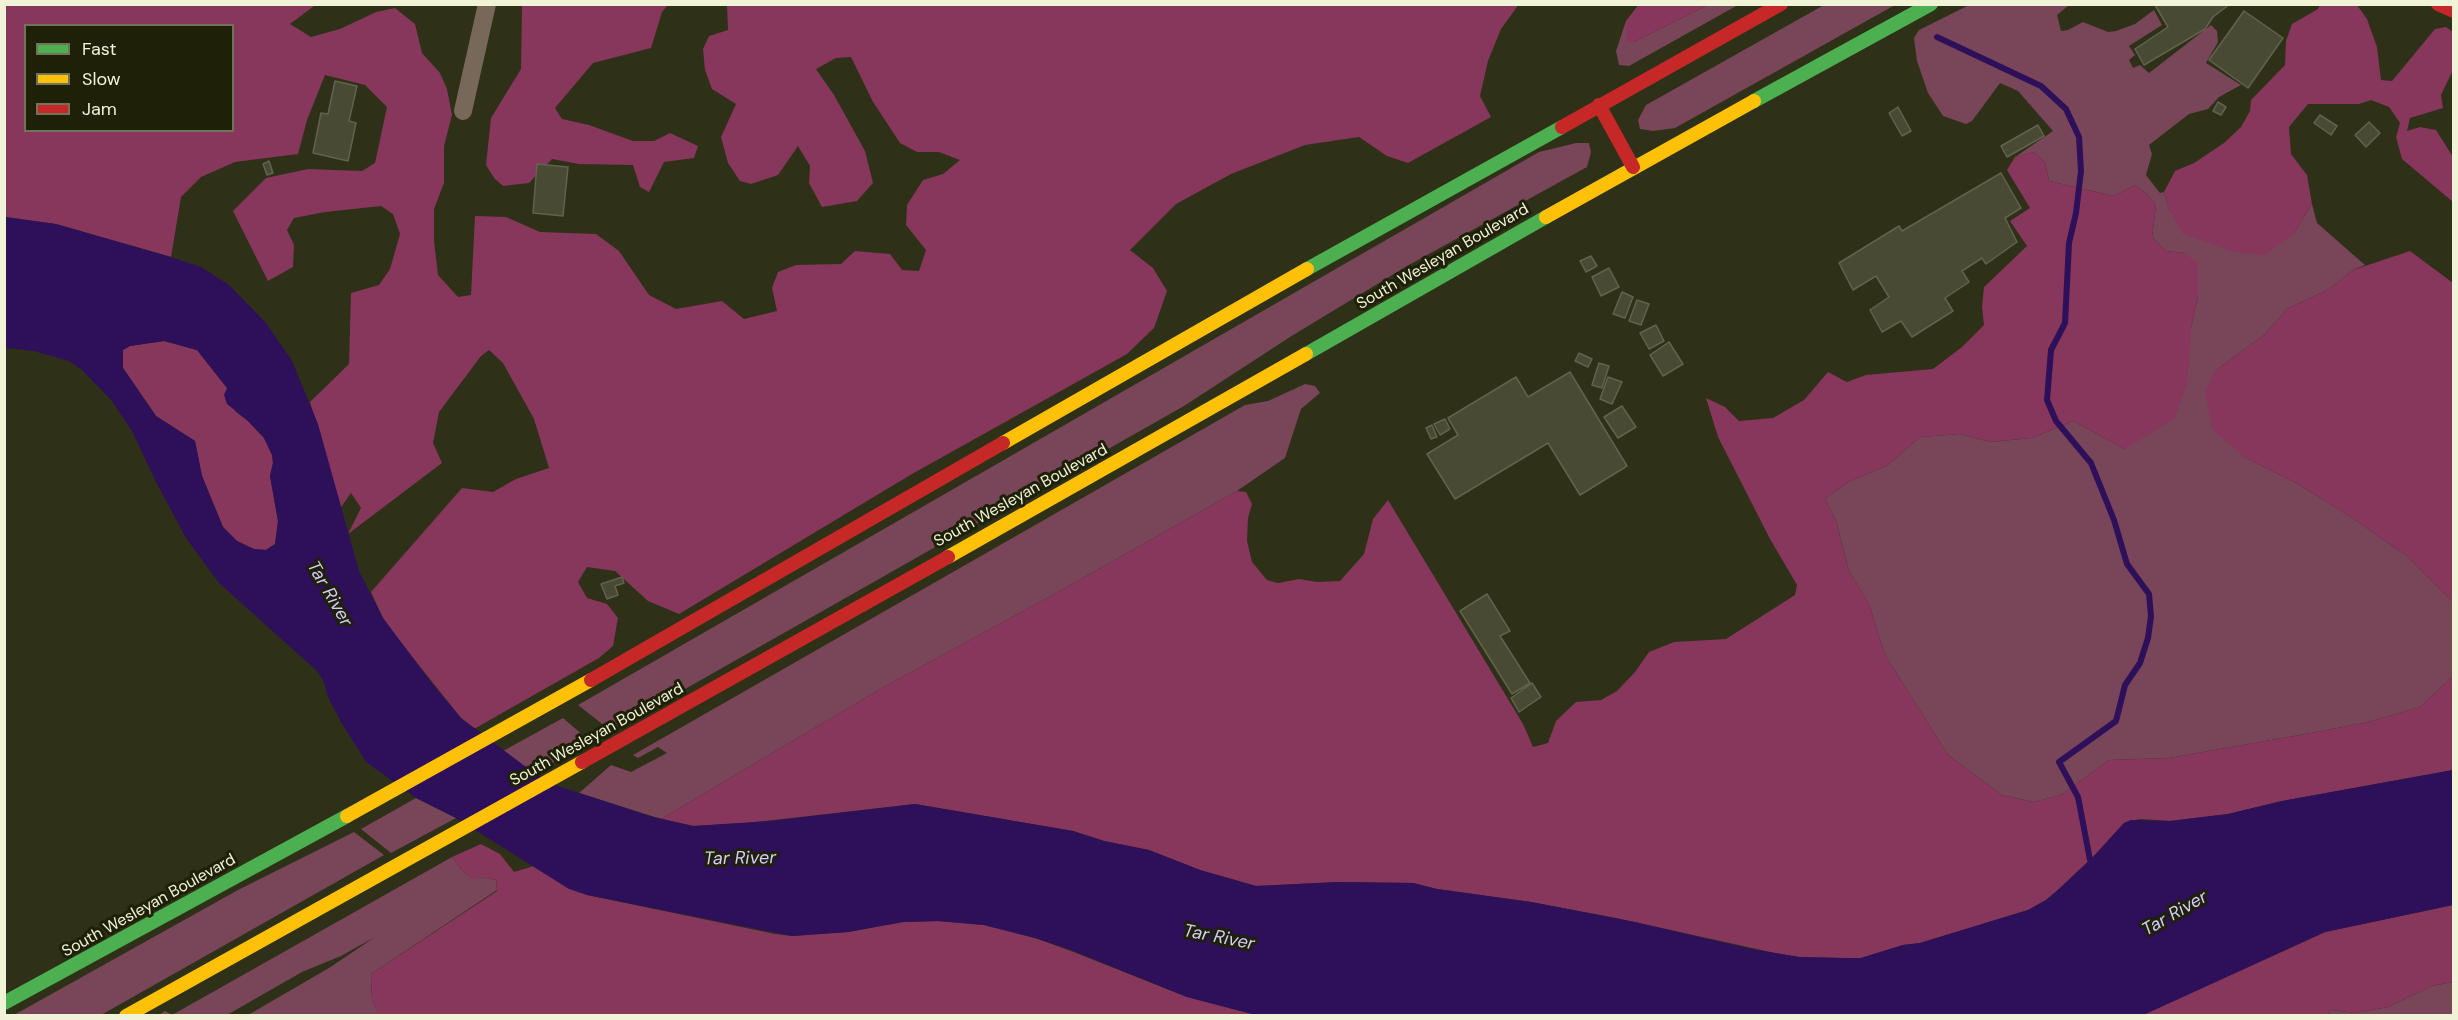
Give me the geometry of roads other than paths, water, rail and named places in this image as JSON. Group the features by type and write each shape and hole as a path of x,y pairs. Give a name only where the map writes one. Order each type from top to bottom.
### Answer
{"main road":[{"name":"South Wesleyan Boulevard","path":"4,1003 561,697 1211,323 1781,4"},
{"name":"South Wesleyan Boulevard","path":"126,1016 393,869 1263,379 1633,167 1931,4"},
{"path":"2438,4 2454,11"},
{"path":"1599,105 1633,167"}],"street":[{"path":"463,111 487,4"}],"water":[{"name":"Tar River","path":"5,217 56,224 171,257 201,267 229,285 266,323 292,361 318,424 359,571 383,618 461,718 534,773 558,786 650,816 693,826 770,821 915,804 1073,831 1104,841 1149,850 1200,870 1256,886 1338,882 1413,883 1635,922 1751,949 1799,957 1861,958 1903,945 1920,943 2028,910 2046,900 2059,889 2124,823 2131,820 2170,821 2228,814 2282,801 2453,770 2453,905 2325,932 2141,1016 1256,1015 1187,997 1071,950 984,925 938,921 903,922 848,932 792,936 587,895 569,889 456,818 416,798 366,762 341,722 317,671 219,583 186,538 132,431 112,401 82,370 69,361 34,351 5,348","holes":["164,341 197,350 227,388 224,395 227,404 264,438 272,455 270,476 278,521 275,544 266,550 254,549 237,541 223,527 202,476 195,441 156,416 123,368 123,350 130,346"]}],"waterway":[{"path":"1937,37 2041,86 2066,109 2079,137 2081,171 2076,213 2069,243 2065,323 2051,350 2047,400 2056,421 2091,463 2114,520 2127,564 2149,594 2151,616 2148,638 2140,663 2125,685 2116,721 2059,762 2078,797 2090,860"}]}
